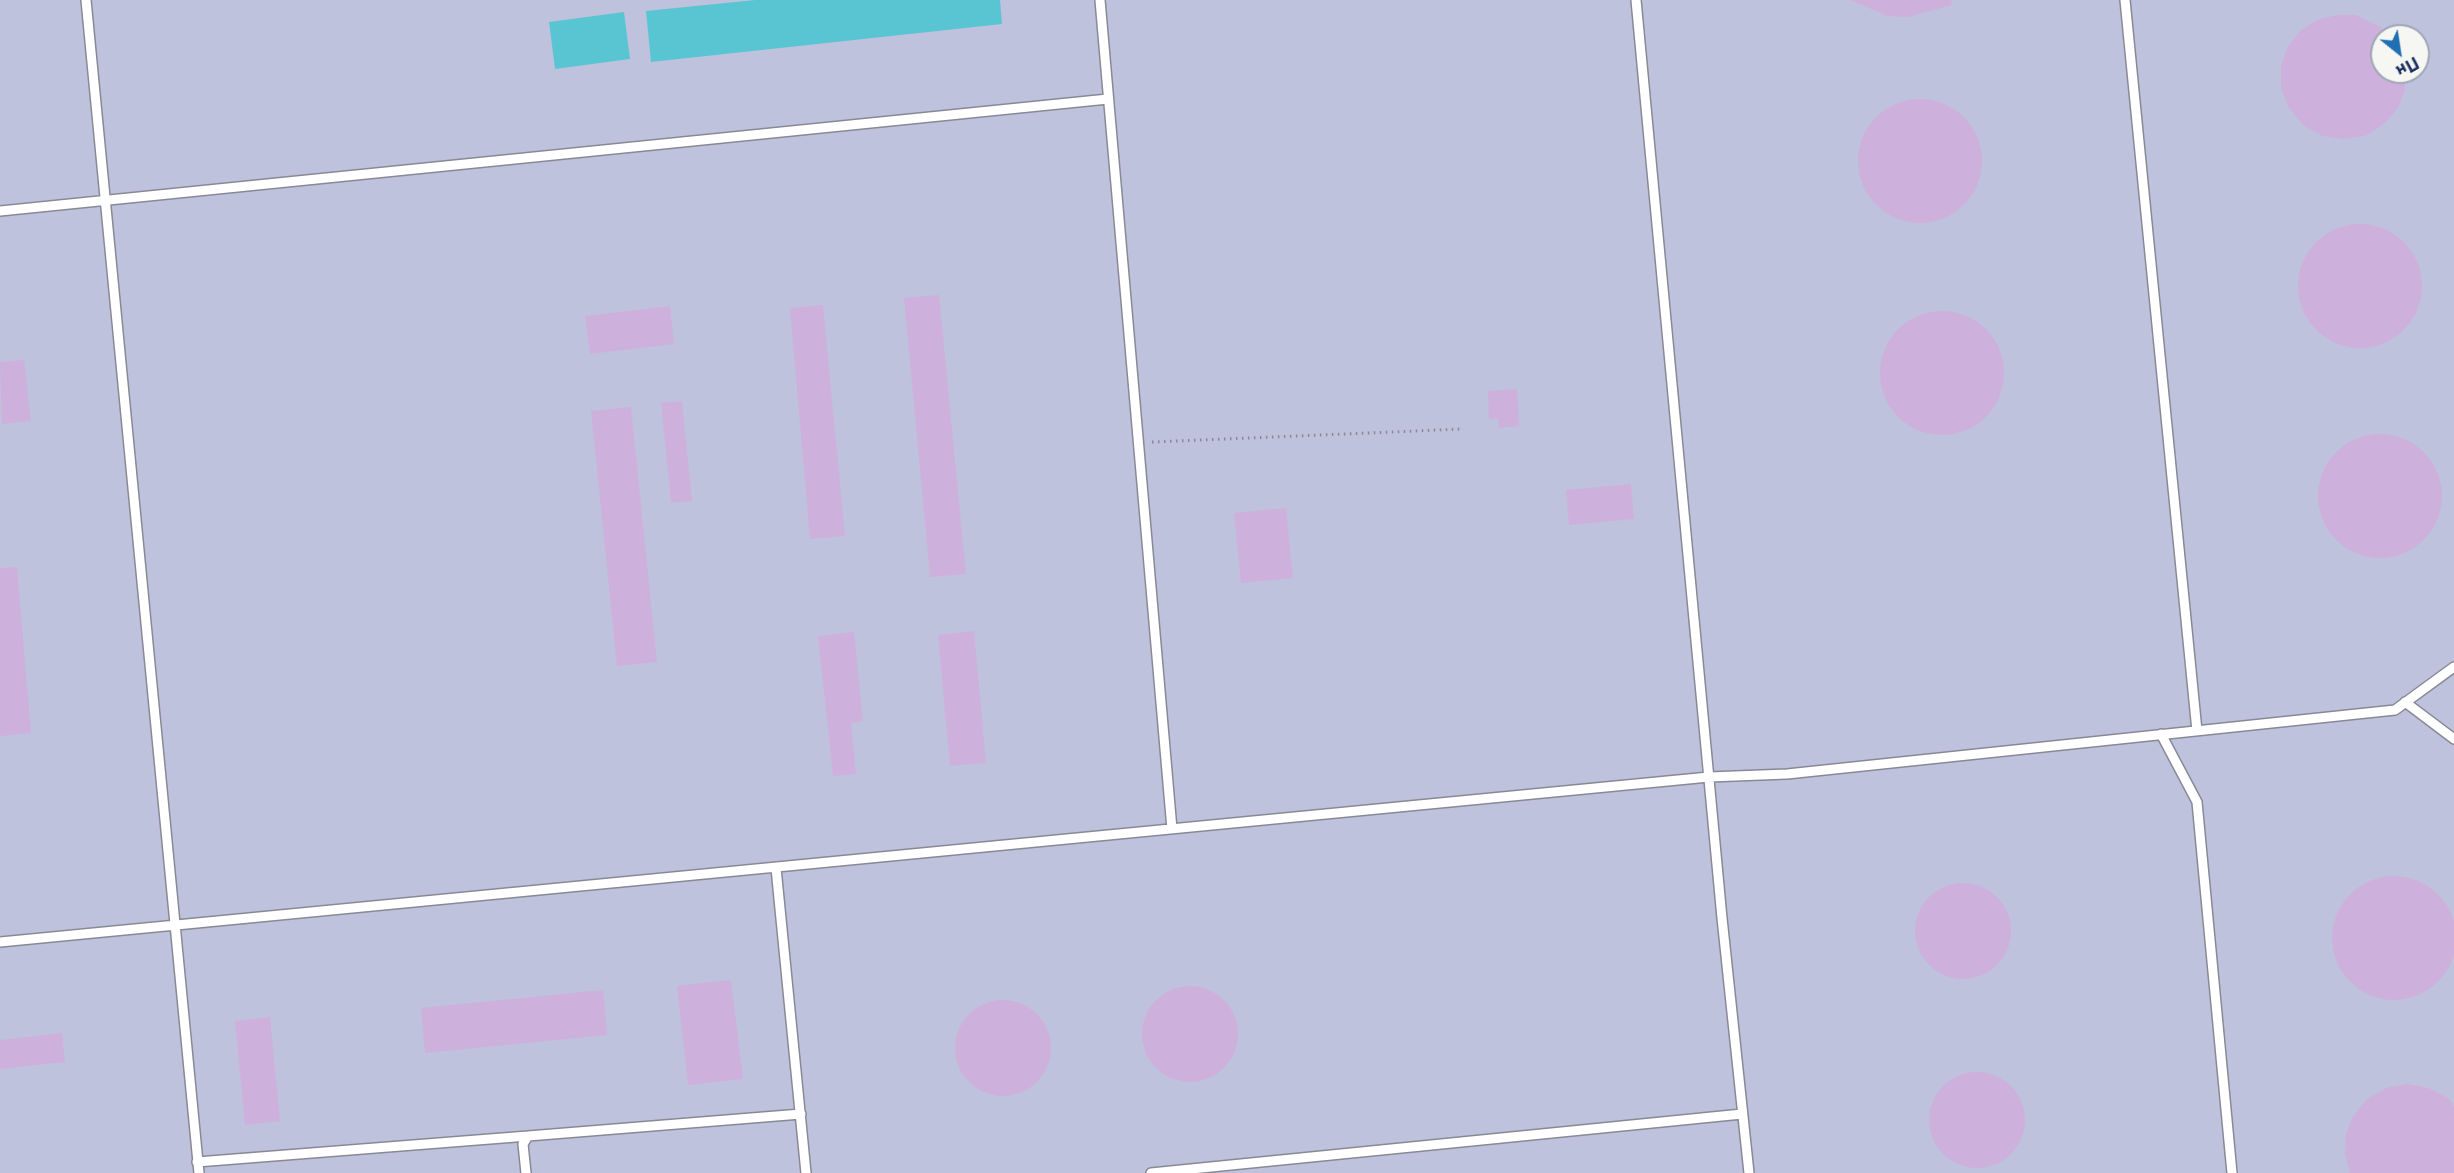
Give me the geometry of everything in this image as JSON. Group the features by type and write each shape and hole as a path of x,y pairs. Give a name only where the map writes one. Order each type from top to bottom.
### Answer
{"lane":[{"path":"86,0 173,926 199,1173"},
{"path":"1100,0 1172,829"},
{"path":"1636,0 1709,777 1749,1173"},
{"path":"2125,0 2197,730"},
{"path":"0,211 1108,99"},
{"path":"0,942 1709,777 1787,774 2395,710 2454,667"},
{"path":"2405,702 2454,738"},
{"path":"2161,734 2197,802 2232,1173"},
{"path":"776,868 807,1173"},
{"path":"197,1162 801,1114"},
{"path":"1151,1173 1742,1114"},
{"path":"526,1173 523,1144 528,1136"}],"path":[{"path":"1138,443 1462,429"}],"shaded area":[{"path":"0,0 2454,0 2454,1173 0,1173"}],"water":[{"path":"755,0 1000,0 1002,24 651,62 646,11"},
{"path":"624,12 630,59 555,69 549,22"}],"building":[{"path":"1850,0 1951,0 1952,5 1908,17 1888,16"},
{"path":"2336,15 2356,15 2374,24 2370,24 2370,84 2405,84 2398,108 2384,124 2365,136 2343,139 2322,136 2303,125 2289,108 2281,88 2281,66 2288,46 2301,30 2317,20"},
{"path":"1920,99 1944,104 1955,109 1964,117 1972,126 1977,137 1982,161 1977,185 1972,196 1964,205 1955,213 1944,218 1920,223 1896,218 1885,213 1876,205 1868,196 1863,185 1858,161 1863,137 1868,126 1876,117 1885,109 1896,104"},
{"path":"2360,224 2384,229 2395,234 2404,242 2412,251 2417,262 2422,286 2417,310 2412,321 2404,330 2395,338 2384,343 2360,348 2336,343 2325,338 2316,330 2308,321 2303,310 2298,286 2303,262 2308,251 2316,242 2325,234 2336,229"},
{"path":"939,295 966,574 930,577 904,298"},
{"path":"823,305 845,536 810,539 790,308"},
{"path":"670,306 674,344 590,354 585,316"},
{"path":"1942,311 1966,316 1977,321 1986,329 1994,338 1999,349 2004,373 1999,397 1994,408 1986,417 1977,425 1966,430 1942,435 1918,430 1907,425 1898,417 1890,408 1885,397 1880,373 1885,349 1890,338 1898,329 1907,321 1918,316"},
{"path":"24,360 31,421 2,424 0,362"},
{"path":"1517,389 1519,426 1499,428 1498,418 1489,419 1488,391"},
{"path":"682,401 692,501 671,503 661,403"},
{"path":"631,407 657,662 617,666 591,411"},
{"path":"2380,434 2404,439 2415,444 2424,452 2432,461 2437,472 2442,496 2437,520 2432,531 2424,540 2415,548 2404,553 2380,558 2356,553 2345,548 2336,540 2328,531 2323,520 2318,496 2323,472 2328,461 2336,452 2345,444 2356,439"},
{"path":"1631,484 1634,519 1569,525 1566,490"},
{"path":"1286,508 1293,578 1241,583 1234,513"},
{"path":"17,567 31,733 0,736 0,568"},
{"path":"974,631 986,763 950,766 938,635"},
{"path":"854,632 863,721 851,723 856,774 833,776 818,636"},
{"path":"2394,876 2418,881 2438,894 2451,914 2456,938 2451,962 2438,982 2418,995 2394,1000 2370,995 2350,982 2337,962 2332,938 2337,914 2350,894 2370,881"},
{"path":"1963,883 1981,887 1997,897 2007,913 2011,931 2007,949 1997,965 1981,975 1963,979 1945,975 1929,965 1919,949 1915,931 1919,913 1929,897 1945,887"},
{"path":"731,980 743,1079 688,1085 677,986"},
{"path":"1190,986 1208,990 1224,1000 1234,1016 1238,1034 1234,1052 1224,1068 1208,1078 1190,1082 1172,1078 1156,1068 1146,1052 1142,1034 1146,1016 1156,1000 1172,990"},
{"path":"603,990 607,1035 425,1053 421,1008"},
{"path":"1003,1000 1021,1004 1037,1014 1047,1030 1051,1048 1047,1066 1037,1082 1021,1092 1003,1096 985,1092 969,1082 959,1066 955,1048 959,1030 969,1014 985,1004"},
{"path":"270,1017 280,1121 245,1125 235,1021"},
{"path":"62,1033 65,1062 0,1069 0,1040"},
{"path":"1977,1072 1995,1076 2011,1086 2021,1102 2025,1120 2021,1138 2011,1154 1995,1164 1977,1168 1959,1164 1943,1154 1933,1138 1929,1120 1933,1102 1943,1086 1959,1076"},
{"path":"2407,1084 2429,1088 2448,1098 2454,1106 2454,1173 2350,1173 2345,1154 2346,1134 2353,1116 2367,1099 2386,1088"}]}
